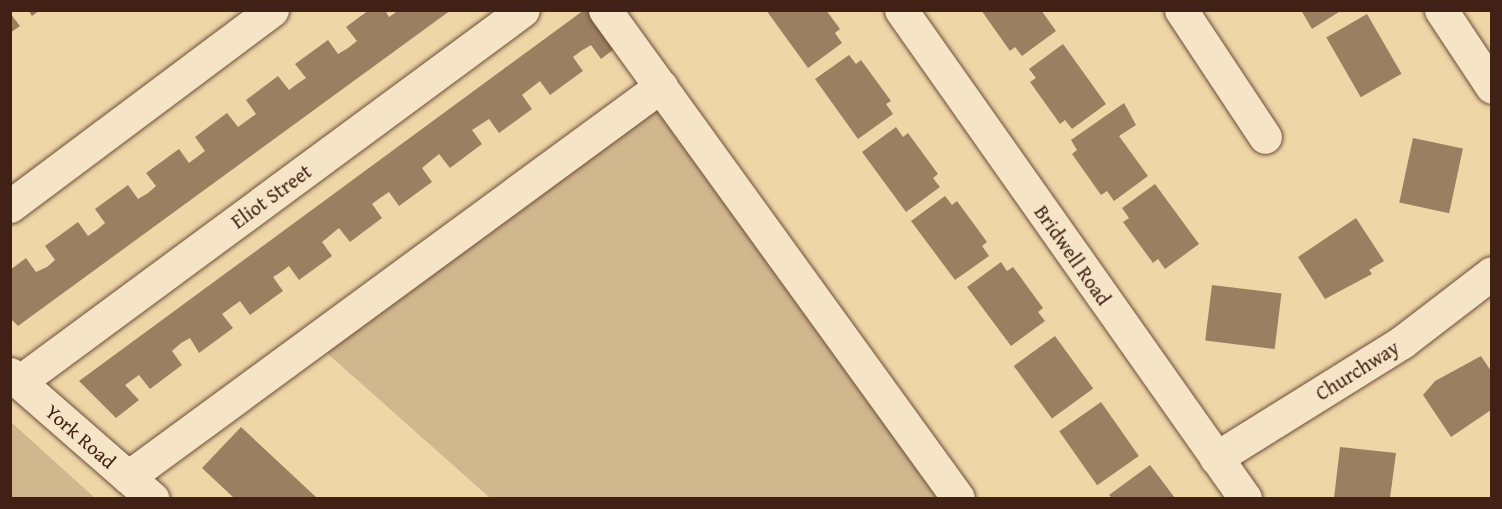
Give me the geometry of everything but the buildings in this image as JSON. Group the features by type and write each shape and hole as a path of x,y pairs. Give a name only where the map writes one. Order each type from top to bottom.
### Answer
{"street":[{"path":"10,206 272,10"},
{"name":"Eliot Street","path":"15,378 523,10"},
{"path":"605,10 958,498"},
{"name":"Bridwell Road","path":"901,10 1245,498"},
{"path":"1181,10 1265,137"},
{"path":"1441,10 1491,87"},
{"path":"128,477 661,86"},
{"name":"Churchway","path":"1216,458 1402,342 1491,273"},
{"name":"York Road","path":"15,378 152,498"}],"shaded area":[{"path":"657,102 943,498 490,498 319,346"},
{"path":"11,422 95,498 11,498"}]}
